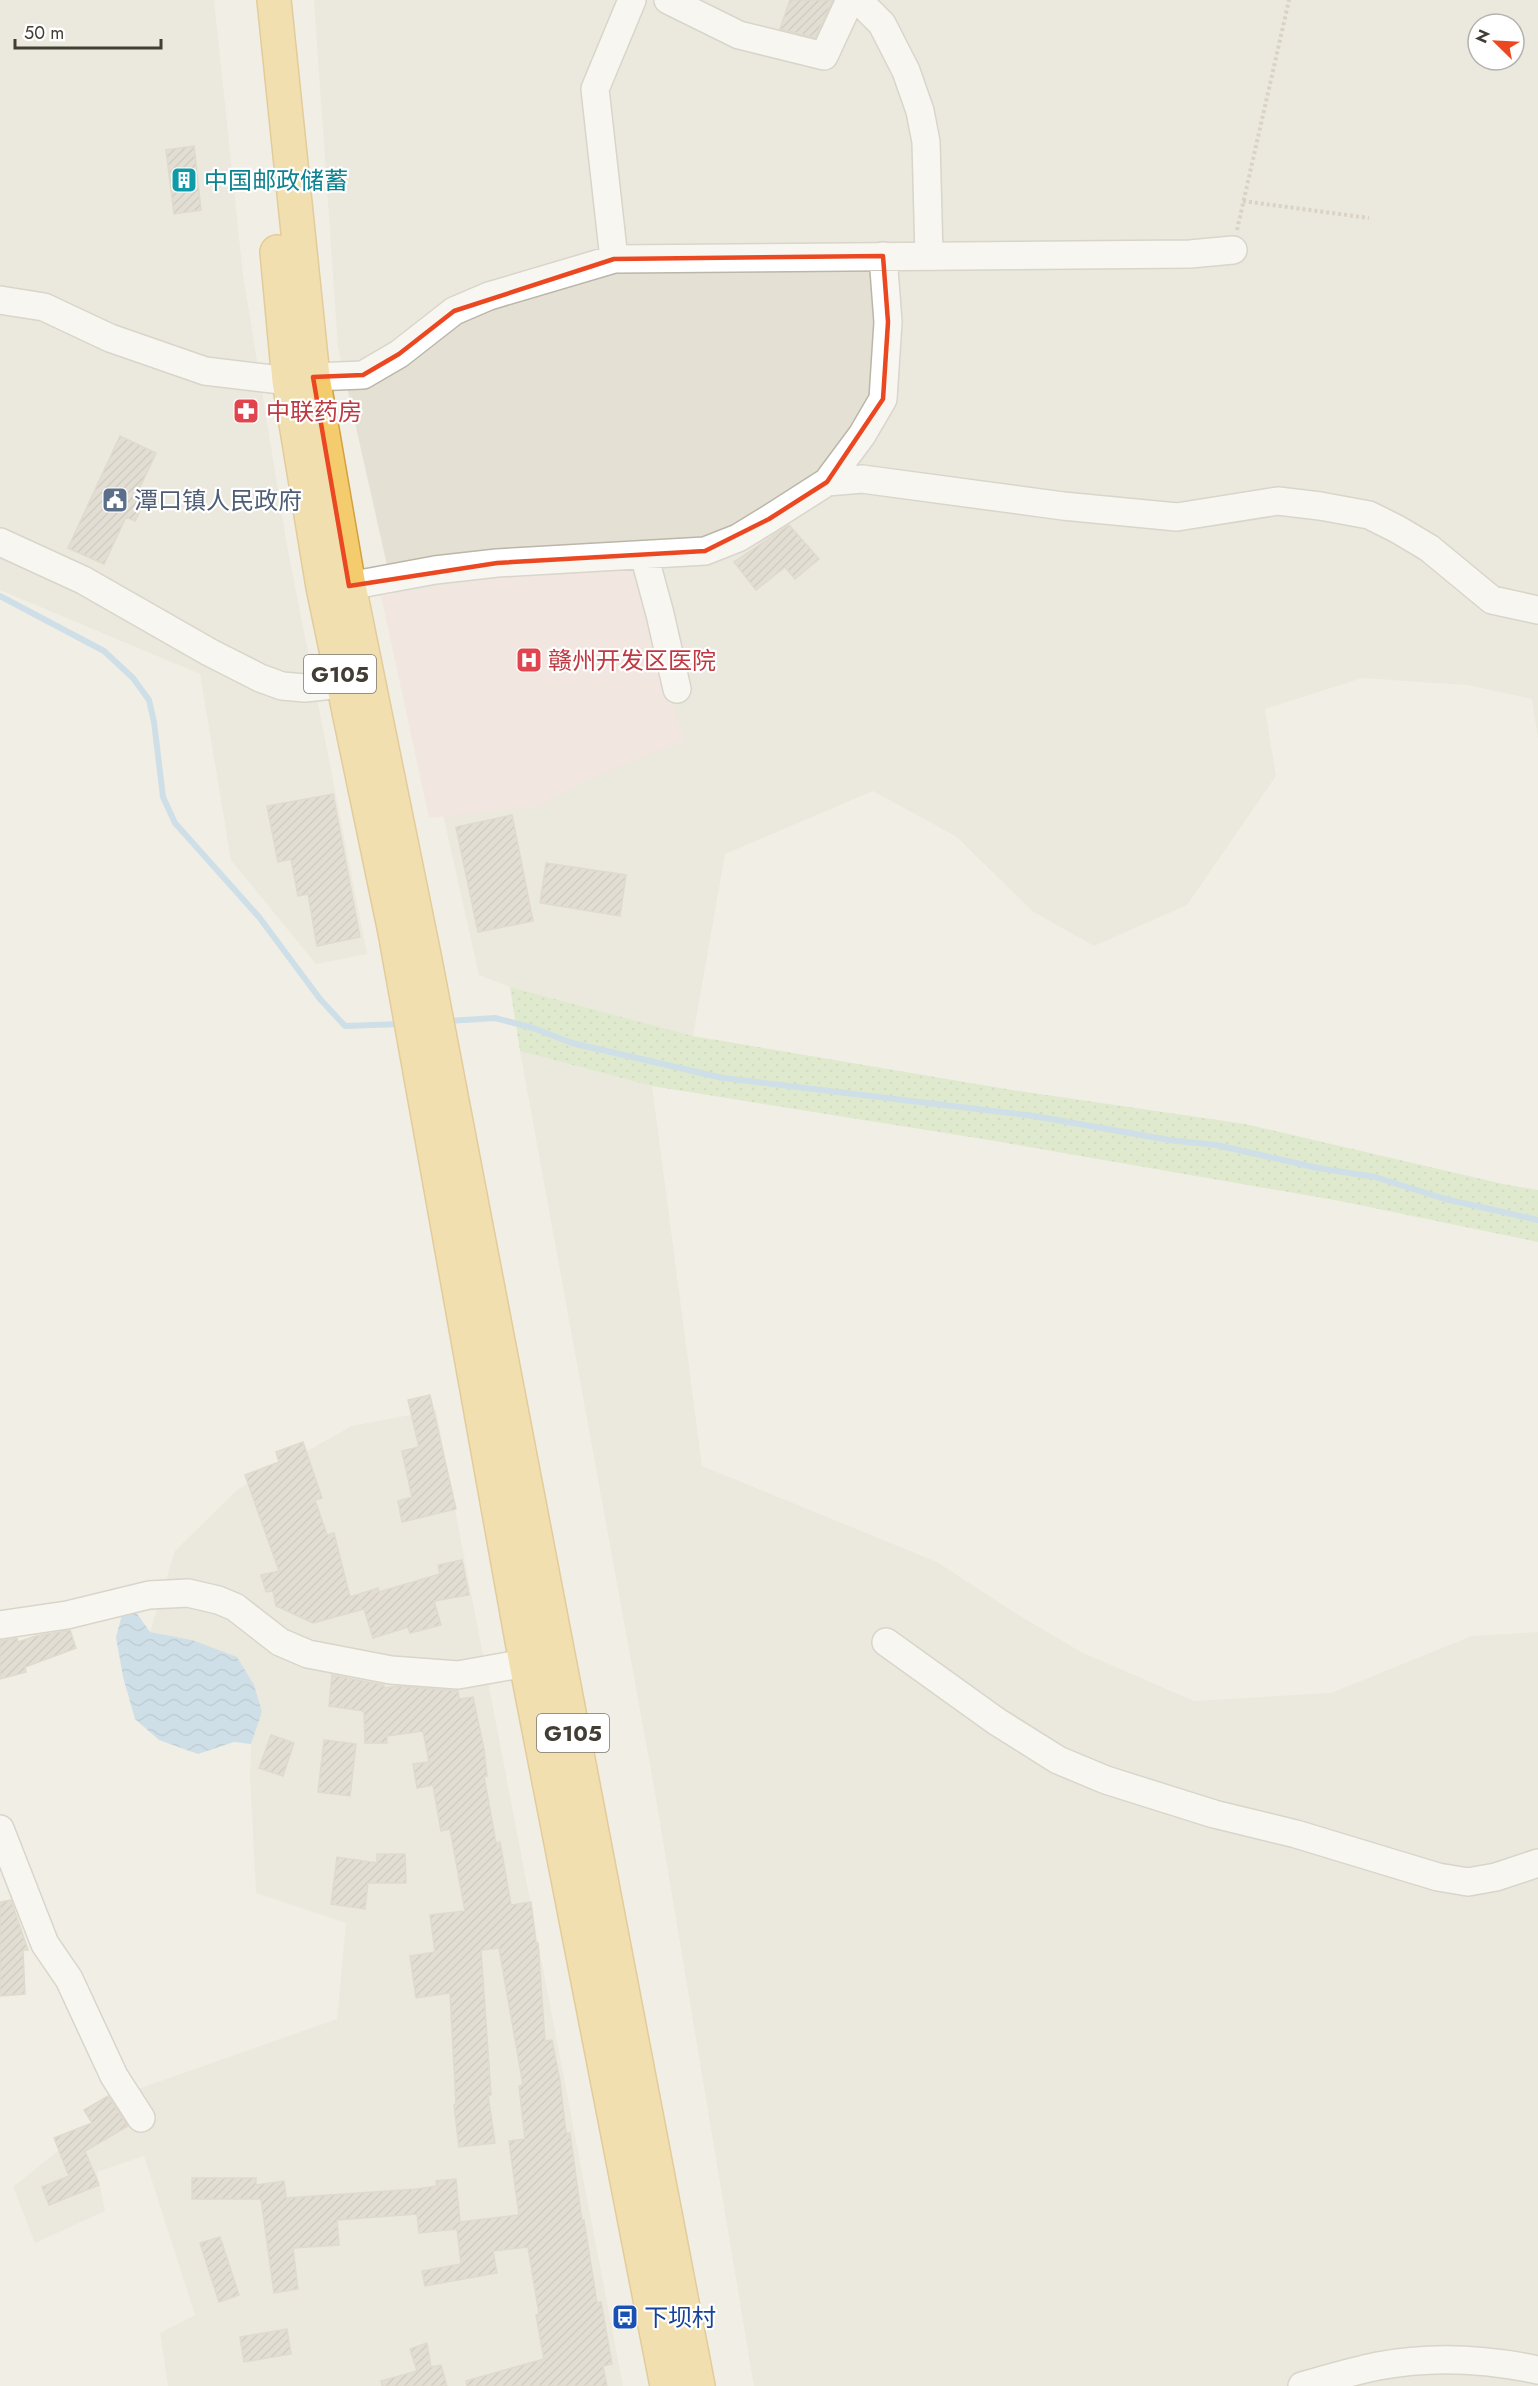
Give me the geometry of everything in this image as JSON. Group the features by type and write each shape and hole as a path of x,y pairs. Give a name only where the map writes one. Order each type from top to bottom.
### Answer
{"highway":[{"name":"G105","path":"254,0 301,379 323,587 342,684 406,930"},
{"name":"G105","path":"274,0 301,379 349,585 406,930 435,1081 557,1653 699,2386"},
{"name":"G105","path":"435,1081 526,1663 666,2386"}],"street":[{"path":"614,259 595,89 632,0"},
{"path":"668,0 739,35 824,56 850,0"},
{"path":"858,0 882,24 906,71 920,111 926,142 929,256"},
{"path":"0,300 45,307 110,338 205,370 301,379 363,375 399,354 454,311 489,296 614,259 1190,254 1233,250"},
{"path":"349,585 435,570 497,563 705,551 738,537 827,482 862,435 883,399 888,322 884,256"},
{"path":"827,482 862,479 1062,506 1177,517 1278,501 1320,506 1369,515 1388,524 1430,548 1492,600 1538,610"},
{"path":"0,542 83,580 209,652 260,678 282,686 294,687 342,684"},
{"path":"644,555 676,689"},
{"path":"0,1625 67,1615 149,1595 188,1593 218,1600 235,1607 280,1642 308,1654 354,1664 391,1670 458,1675 526,1663 557,1653"},
{"path":"886,1642 996,1721 1058,1760 1106,1780 1214,1814 1296,1834 1438,1877 1468,1882 1496,1877 1538,1863"},
{"path":"0,1829 45,1944 69,1979 114,2076 141,2118"},
{"path":"1302,2386 1378,2366 1430,2359 1517,2366 1538,2370"}],"path":[{"path":"1233,250 1289,0"},
{"path":"1243,201 1369,218"}],"highlighted area":[{"path":"883,256 888,322 883,399 827,482 769,519 705,551 497,563 349,586 313,377 363,375 399,354 454,311 614,259"}],"shaded area":[{"path":"0,0 214,0 243,275 287,545 367,954 316,964 231,860 200,674 0,590"},
{"path":"314,0 1538,0 1538,738 1532,699 1467,685 1362,678 1265,709 1276,776 1187,905 1094,946 1032,911 957,837 873,791 725,854 693,1036 510,987 479,975 338,347"},
{"name":"赣州开发区医院","path":"634,564 684,741 589,779 539,806 429,818 381,596 523,572"},
{"path":"520,1051 652,1086 702,1466 937,1562 1012,1611 1081,1652 1194,1701 1331,1693 1472,1636 1538,1632 1538,2386 754,2386 654,1787"},
{"path":"436,1410 623,2386 168,2386 160,2333 195,2315 144,2156 97,2172 105,2211 35,2243 13,2187 132,2091 337,2019 346,1923 256,1893 250,1776 251,1744 262,1712 192,1640 150,1632 175,1551 237,1490 352,1426"}],"green space":[{"path":"510,987 693,1036 1012,1090 1245,1124 1503,1184 1538,1190 1538,1242 1340,1201 989,1140 652,1086 520,1051"}],"water":[{"path":"133,1608 150,1632 192,1640 237,1657 254,1685 262,1712 251,1744 234,1742 198,1754 159,1740 135,1719 123,1677 116,1637 122,1615"}],"building":[{"path":"790,0 833,0 815,38 780,29"},
{"name":"中国邮政储蓄","path":"194,146 201,210 174,214 166,150"},
{"name":"潭口镇人民政府","path":"120,436 156,453 135,498 144,502 135,521 126,517 104,564 68,548"},
{"path":"789,525 819,559 795,579 785,567 756,590 734,562"},
{"path":"333,794 360,937 317,946 308,894 298,896 291,859 278,862 267,806"},
{"path":"512,815 533,921 478,932 456,827"},
{"path":"546,863 626,875 620,916 540,903"},
{"path":"430,1395 456,1509 402,1522 398,1501 412,1497 402,1451 419,1447 408,1400"},
{"path":"303,1442 322,1498 315,1500 327,1535 334,1533 350,1597 378,1588 379,1592 440,1574 438,1565 462,1560 469,1595 434,1601 441,1625 410,1633 408,1627 373,1638 364,1609 313,1623 276,1606 273,1591 266,1592 261,1575 279,1571 245,1475 279,1462 276,1452"},
{"path":"70,1630 76,1648 25,1667 26,1672 0,1679 0,1641 17,1638 18,1642"},
{"path":"332,1675 384,1685 384,1688 400,1686 458,1691 459,1699 473,1697 484,1749 487,1776 484,1776 496,1843 500,1842 511,1905 531,1902 536,1943 538,1943 545,2041 552,2040 560,2081 566,2133 570,2133 582,2221 584,2220 597,2303 601,2302 612,2364 603,2366 607,2386 467,2386 466,2381 544,2359 528,2247 493,2251 497,2273 425,2286 422,2271 461,2264 457,2229 419,2233 417,2214 337,2220 339,2245 293,2248 298,2289 274,2293 261,2199 192,2199 192,2178 256,2178 256,2185 284,2181 286,2198 417,2189 437,2186 436,2181 456,2179 460,2222 519,2215 509,2141 525,2139 519,2086 523,2085 499,1948 481,1950 491,2095 488,2095 495,2143 459,2147 454,2105 456,2104 450,1993 416,1998 410,1956 435,1952 430,1915 465,1911 450,1829 441,1831 433,1785 417,1788 413,1764 429,1762 423,1731 387,1736 387,1743 365,1743 364,1711 329,1706"},
{"path":"271,1735 294,1743 283,1776 259,1768"},
{"path":"324,1740 356,1744 350,1796 318,1792"},
{"path":"377,1854 405,1854 406,1883 368,1883 365,1909 331,1904 337,1857 377,1863"},
{"path":"11,1900 28,1950 23,1950 25,1994 0,1996 0,1902"},
{"path":"108,2096 128,2126 85,2151 99,2185 49,2205 42,2187 69,2176 54,2138 92,2123 84,2110"},
{"path":"220,2237 239,2295 219,2302 200,2243"},
{"path":"287,2329 291,2354 244,2362 240,2337"},
{"path":"427,2343 431,2367 441,2365 447,2386 382,2386 381,2381 417,2371 410,2349"}],"waterway":[{"path":"0,596 104,651 133,678 149,700 154,722 163,797 175,823 259,917 320,999 345,1026 401,1024"},
{"path":"448,1021 495,1018 533,1028 572,1043 723,1078 1034,1116 1169,1140 1216,1145 1318,1168 1375,1177 1445,1199 1538,1220"}],"place":[{"name":"中国邮政储蓄","path":"184,180"},
{"name":"中联药房","path":"246,411"},
{"name":"潭口镇人民政府","path":"115,500"},
{"name":"赣州开发区医院","path":"529,660"},
{"name":"下坝村","path":"625,2317"}]}
